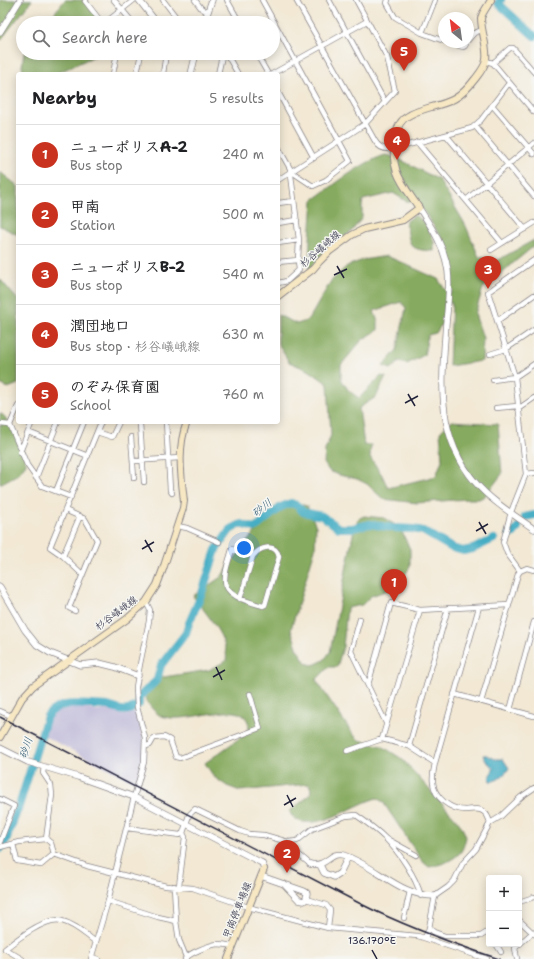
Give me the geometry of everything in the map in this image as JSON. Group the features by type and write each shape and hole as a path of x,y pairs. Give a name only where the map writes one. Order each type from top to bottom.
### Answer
{"main road":[{"path":"419,208 396,172 394,166 393,149 397,130 403,120 408,116 418,111 446,103 462,94 477,77 486,61 481,18 491,0"},
{"name":"杉谷嶬峨線","path":"280,294 313,269 330,251 352,235 364,229 403,220 419,208"},
{"name":"杉谷嶬峨線","path":"0,737 22,698 30,689 68,660 127,619 146,602 159,581 184,501 180,458 182,435 186,424"},
{"name":"甲南停車場線","path":"228,959 264,870"}],"street":[{"path":"0,32 20,0"},
{"path":"86,0 85,1 97,16"},
{"path":"114,0 128,16"},
{"path":"114,16 134,0"},
{"path":"139,0 152,16"},
{"path":"163,0 175,16"},
{"path":"195,0 201,8 207,12"},
{"path":"207,16 212,0"},
{"path":"227,0 236,16"},
{"path":"262,0 271,16"},
{"path":"296,0 376,144 386,149 393,149 475,126 509,83"},
{"path":"329,0 385,102"},
{"path":"280,179 365,124 395,91 387,57 356,0"},
{"path":"388,0 387,4 395,17 422,32 438,39"},
{"path":"422,32 434,0"},
{"path":"276,72 367,21"},
{"path":"474,33 482,30"},
{"path":"280,33 350,161 326,180 313,186 292,172 280,152"},
{"path":"493,63 510,48 513,48 534,72"},
{"path":"113,72 116,60"},
{"path":"137,72 140,60"},
{"path":"162,72 165,60"},
{"path":"192,72 195,60"},
{"path":"218,72 221,60"},
{"path":"229,60 237,72"},
{"path":"260,60 267,72"},
{"path":"486,61 493,63 534,112"},
{"path":"280,96 314,158"},
{"path":"492,105 534,154"},
{"path":"475,126 534,196"},
{"path":"446,135 525,229"},
{"path":"417,142 502,243"},
{"path":"466,200 534,143"},
{"path":"280,282 286,281 299,270 299,240 291,175 292,172"},
{"path":"280,203 294,201"},
{"path":"419,208 434,229 441,244 448,270 449,290 443,384 443,408 447,430 456,453 469,476 487,494 534,529"},
{"path":"280,223 297,220"},
{"path":"491,250 534,223"},
{"path":"280,243 299,240"},
{"path":"280,262 298,260"},
{"path":"520,571 507,553 503,542 510,512 526,474 515,377 488,292 534,260"},
{"path":"497,321 534,295"},
{"path":"490,354 506,349 534,330"},
{"path":"493,380 515,377 534,364"},
{"path":"496,408 518,408 534,398"},
{"path":"16,411 10,425 27,466 42,486 71,496"},
{"path":"0,424 10,425"},
{"path":"20,452 31,424"},
{"path":"36,478 57,424"},
{"path":"56,491 83,424"},
{"path":"82,574 63,556 50,547 100,424"},
{"path":"97,432 112,437 118,424"},
{"path":"140,424 144,482"},
{"path":"166,424 170,490 172,493"},
{"path":"28,432 88,456"},
{"path":"132,437 134,478"},
{"path":"133,461 180,458"},
{"path":"526,474 534,473"},
{"path":"66,510 85,518 97,540 69,608 75,611"},
{"path":"63,556 80,516"},
{"path":"177,526 186,528 219,542"},
{"path":"240,599 253,556 259,549 271,547 277,551 279,557 265,605 263,606 240,599 232,594 225,585 232,549 253,556"},
{"path":"481,702 520,571 527,568 534,570"},
{"path":"0,587 25,630 37,645 50,653 80,665 99,663 115,667 138,676"},
{"path":"98,959 92,958 144,762 146,746 137,707 136,687 149,621 150,610 146,602"},
{"path":"368,685 391,602 420,610 509,605"},
{"path":"479,607 432,774 434,789 446,803 453,808 467,810 479,809 484,811 490,823"},
{"path":"409,746 448,608"},
{"path":"382,739 420,610"},
{"path":"360,619 352,651 386,723"},
{"path":"510,710 534,622"},
{"path":"146,746 150,745 154,738 164,737 170,740 176,757 180,758 260,728 250,694"},
{"path":"454,694 534,716"},
{"path":"0,711 11,716"},
{"path":"347,751 382,739 409,746 435,763"},
{"path":"0,748 37,765 85,779 134,796 262,863 264,870"},
{"path":"44,767 43,773 51,785 52,795 46,839"},
{"path":"288,842 291,848 310,864 320,864 334,855 339,854 348,857 421,896 435,896 454,881 463,863 476,849 490,823 500,817 521,797 534,788"},
{"path":"0,799 14,806 0,842"},
{"path":"233,946 217,944 185,958 179,940 176,921 176,886 185,837 183,833 189,815 195,809 240,831 249,834 264,835 288,842 297,841 312,829 346,816 356,815 386,838 416,855"},
{"path":"127,828 180,835 183,833"},
{"path":"386,838 419,887 421,896"},
{"path":"2,846 46,839 51,843 54,854"},
{"path":"13,844 17,862 41,865 54,854"},
{"path":"54,854 87,866 166,886 192,888 248,907 328,928 425,938 487,959"},
{"path":"320,864 324,873 334,877 340,873 348,857"},
{"path":"261,876 304,891 307,893 306,899"},
{"path":"284,884 299,900 306,899 326,905 330,910 328,928"},
{"path":"292,894 292,891 296,888"},
{"path":"404,918 410,891"},
{"path":"425,938 429,928 435,896"},
{"path":"522,901 534,897"},
{"path":"108,901 158,917 176,921"},
{"path":"22,959 5,949 32,930 51,921 60,920 70,923 96,942"},
{"path":"517,959 515,948 533,934 522,923"},
{"path":"429,928 444,936 481,936 486,933"},
{"path":"498,947 501,952"}],"shaded area":[{"path":"76,706 97,711 108,709 123,715 137,712 144,740 144,755 136,783 44,736 49,717 55,712"}],"green space":[{"path":"0,0 32,0 20,16 16,16 16,20 0,41"},
{"path":"65,0 86,0 97,16 52,16"},
{"path":"23,60 86,60 59,72 24,72 22,66"},
{"path":"385,155 391,156 439,180 465,224 479,257 496,261 534,240 534,246 483,288 475,314 483,338 482,361 449,366 452,303 445,303 443,322 436,333 428,335 424,355 407,364 399,362 391,369 383,366 397,350 406,308 401,302 374,311 378,322 378,330 362,340 341,365 341,379 349,391 359,398 381,376 386,377 376,397 359,408 364,445 371,445 370,457 382,475 388,488 436,476 442,460 440,432 451,421 498,424 502,474 485,496 479,499 417,503 383,499 367,484 357,479 329,471 324,463 325,450 331,435 328,384 310,371 289,362 280,347 280,316 297,324 306,321 312,314 331,281 347,266 363,260 387,256 438,279 446,291 452,294 450,264 443,240 417,201 406,201 393,193 363,200 362,218 351,232 326,250 309,270 313,200 356,169"},
{"path":"0,172 16,184 16,234 0,226"},
{"path":"413,216 417,216 426,224 434,241 434,251 415,248 412,245 408,237 406,222"},
{"path":"0,279 16,298 16,385 8,388 0,384"},
{"path":"0,413 12,427 18,438 24,451 26,464 18,474 0,484"},
{"path":"299,504 307,506 316,526 315,549 291,629 298,650 306,663 312,665 316,664 324,660 330,652 354,529 358,519 364,516 384,518 400,528 410,549 410,567 399,584 371,596 362,605 347,608 343,647 337,667 329,667 316,680 352,733 359,740 382,746 402,759 462,827 466,837 462,850 452,859 443,864 429,867 422,861 383,802 377,798 332,817 313,822 304,822 298,821 291,815 290,811 310,795 311,789 309,784 240,791 227,786 214,777 205,763 248,732 249,725 247,719 235,712 169,718 159,715 146,701 149,685 157,678 209,670 226,661 224,644 216,627 193,596 221,577 245,544 270,515 286,506"}],"water":[{"path":"483,755 487,755 495,759 503,759 509,768 498,779 490,781 490,776 494,768 485,760"}],"waterway":[{"path":"501,0 498,3 534,36"},
{"name":"砂川","path":"139,704 139,697 157,680 161,665 186,633 202,593 216,550 230,530 241,524 254,528 281,507 291,503 298,506 303,512 322,516 339,528 353,528 370,524 393,528 413,529 423,531 452,548 463,551 473,549 494,539"},
{"name":"砂川","path":"525,517 534,515"},
{"name":"砂川","path":"510,534 514,533 518,527"},
{"name":"砂川","path":"0,849 6,840 19,806 47,716 57,708 68,704 106,706 124,711 134,707"}],"railway":[{"path":"0,717 359,903 428,934 499,959"}],"place":[{"name":"のぞみ保育園","path":"404,71"},
{"name":"潤団地口","path":"397,160"},
{"name":"ニューポリスB-2","path":"488,289"},
{"name":"ニューポリスA-2","path":"394,602"},
{"name":"甲南","path":"287,873"}]}
